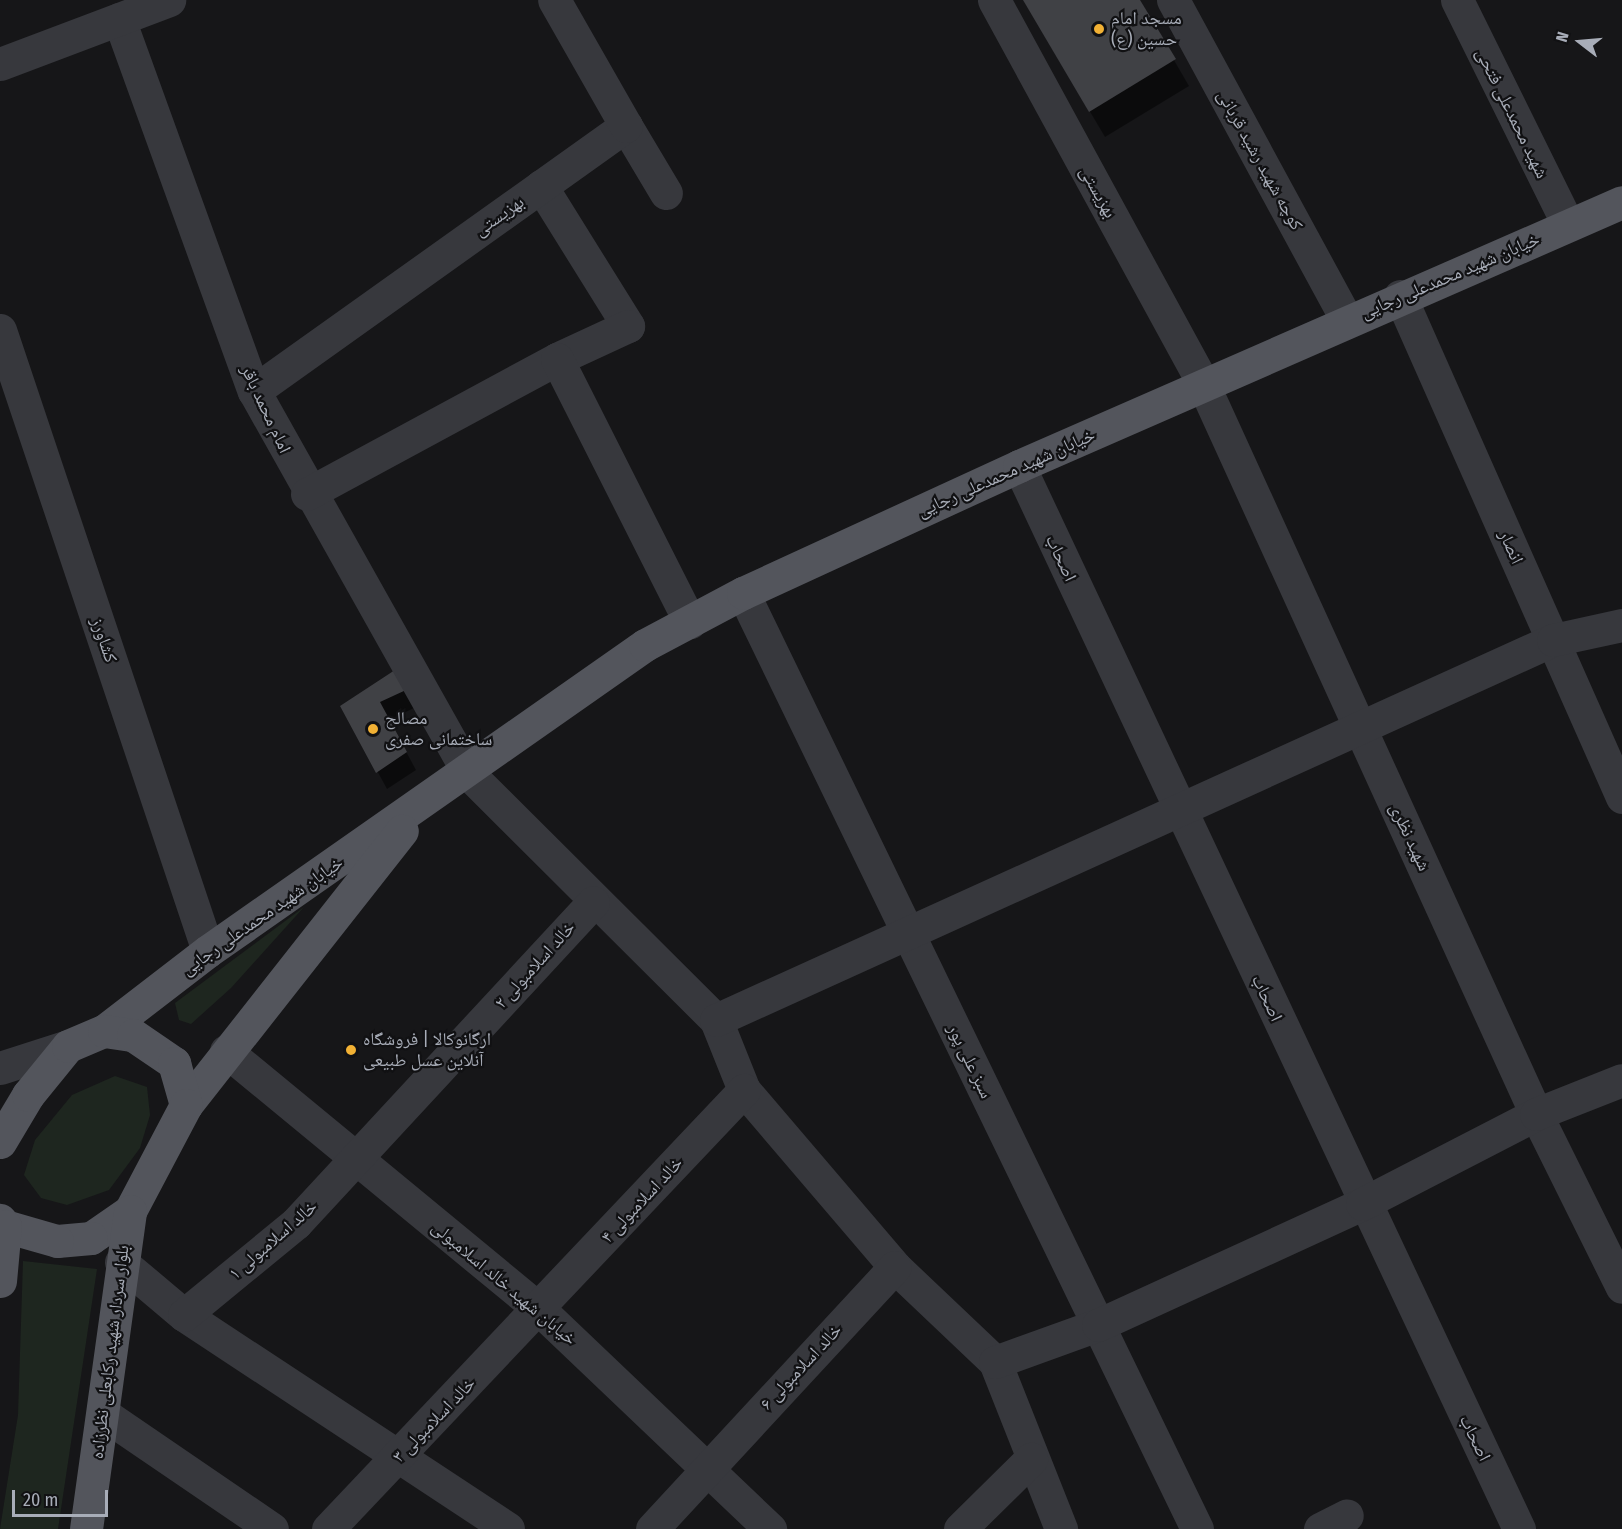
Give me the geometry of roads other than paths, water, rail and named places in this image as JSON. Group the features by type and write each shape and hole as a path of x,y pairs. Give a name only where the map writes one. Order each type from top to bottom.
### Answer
{"main road":[{"name":"خیابان شهید محمدعلی رجایی","path":"68,1046 104,1031 208,951 423,805 645,645 742,593 1019,466 1400,296 1621,205"},
{"name":"خیابان شهید محمدعلی رجایی","path":"130,1210 186,1105 226,1051 423,805"},
{"path":"104,1031 133,1035 159,1048 174,1063 186,1105"},
{"path":"0,1142 27,1095 68,1046"},
{"path":"0,1281 2,1223 57,1241 91,1238 130,1210"},
{"name":"بلوار سردار شهید رکابعلی نظرزاده","path":"86,1529 105,1415 121,1262 130,1210"}],"street":[{"path":"0,64 169,0"},
{"path":"554,0 666,193"},
{"name":"بهزیستی","path":"994,0 1203,384"},
{"name":"کوچه شهید رشید قربانی","path":"1173,0 1347,320"},
{"name":"شهید محمدعلی فتحی","path":"1457,0 1568,225"},
{"name":"امام محمد باقر","path":"119,19 254,391 307,494 468,773 593,902 716,1020"},
{"name":"بهزیستی","path":"254,391 626,126"},
{"path":"307,494 557,359 628,326 541,186"},
{"name":"انصار","path":"1400,296 1622,797"},
{"name":"کشاورز","path":"0,330 208,951"},
{"path":"557,359 690,622"},
{"name":"شهید نظری","path":"1203,384 1536,1114 1622,1287"},
{"name":"اصحاب","path":"1019,466 1362,1204 1519,1529"},
{"name":"سبز علی پور","path":"742,593 1197,1529"},
{"path":"1061,1529 1030,1459 995,1362 895,1267 744,1090 716,1020 1361,730 1552,640 1622,625"},
{"name":"خالد اسلامبولی ۲","path":"357,1161 593,902"},
{"path":"0,1068 68,1046"},
{"name":"خیابان شهید خالد اسلامبولی","path":"226,1051 540,1310 770,1529"},
{"path":"995,1362 1098,1325 1362,1204 1536,1114 1622,1080"},
{"name":"خالد اسلامبولی ۴","path":"540,1310 744,1090"},
{"name":"خالد اسلامبولی ۱","path":"184,1315 296,1223 357,1161"},
{"path":"121,1262 184,1315 400,1455 508,1529"},
{"name":"خالد اسلامبولی ۶","path":"652,1529 707,1467 895,1267"},
{"name":"خالد اسلامبولی ۳","path":"328,1529 540,1310"},
{"path":"105,1415 272,1529"},
{"path":"960,1529 1030,1459"}],"place":[{"name":"مسجد امام حسین (ع)","path":"1099,29"},
{"name":"مصالح ساختمانی صفری","path":"373,729"},
{"name":"ارگانوکالا | فروشگاه آنلاین عسل طبیعی","path":"351,1050"}]}
